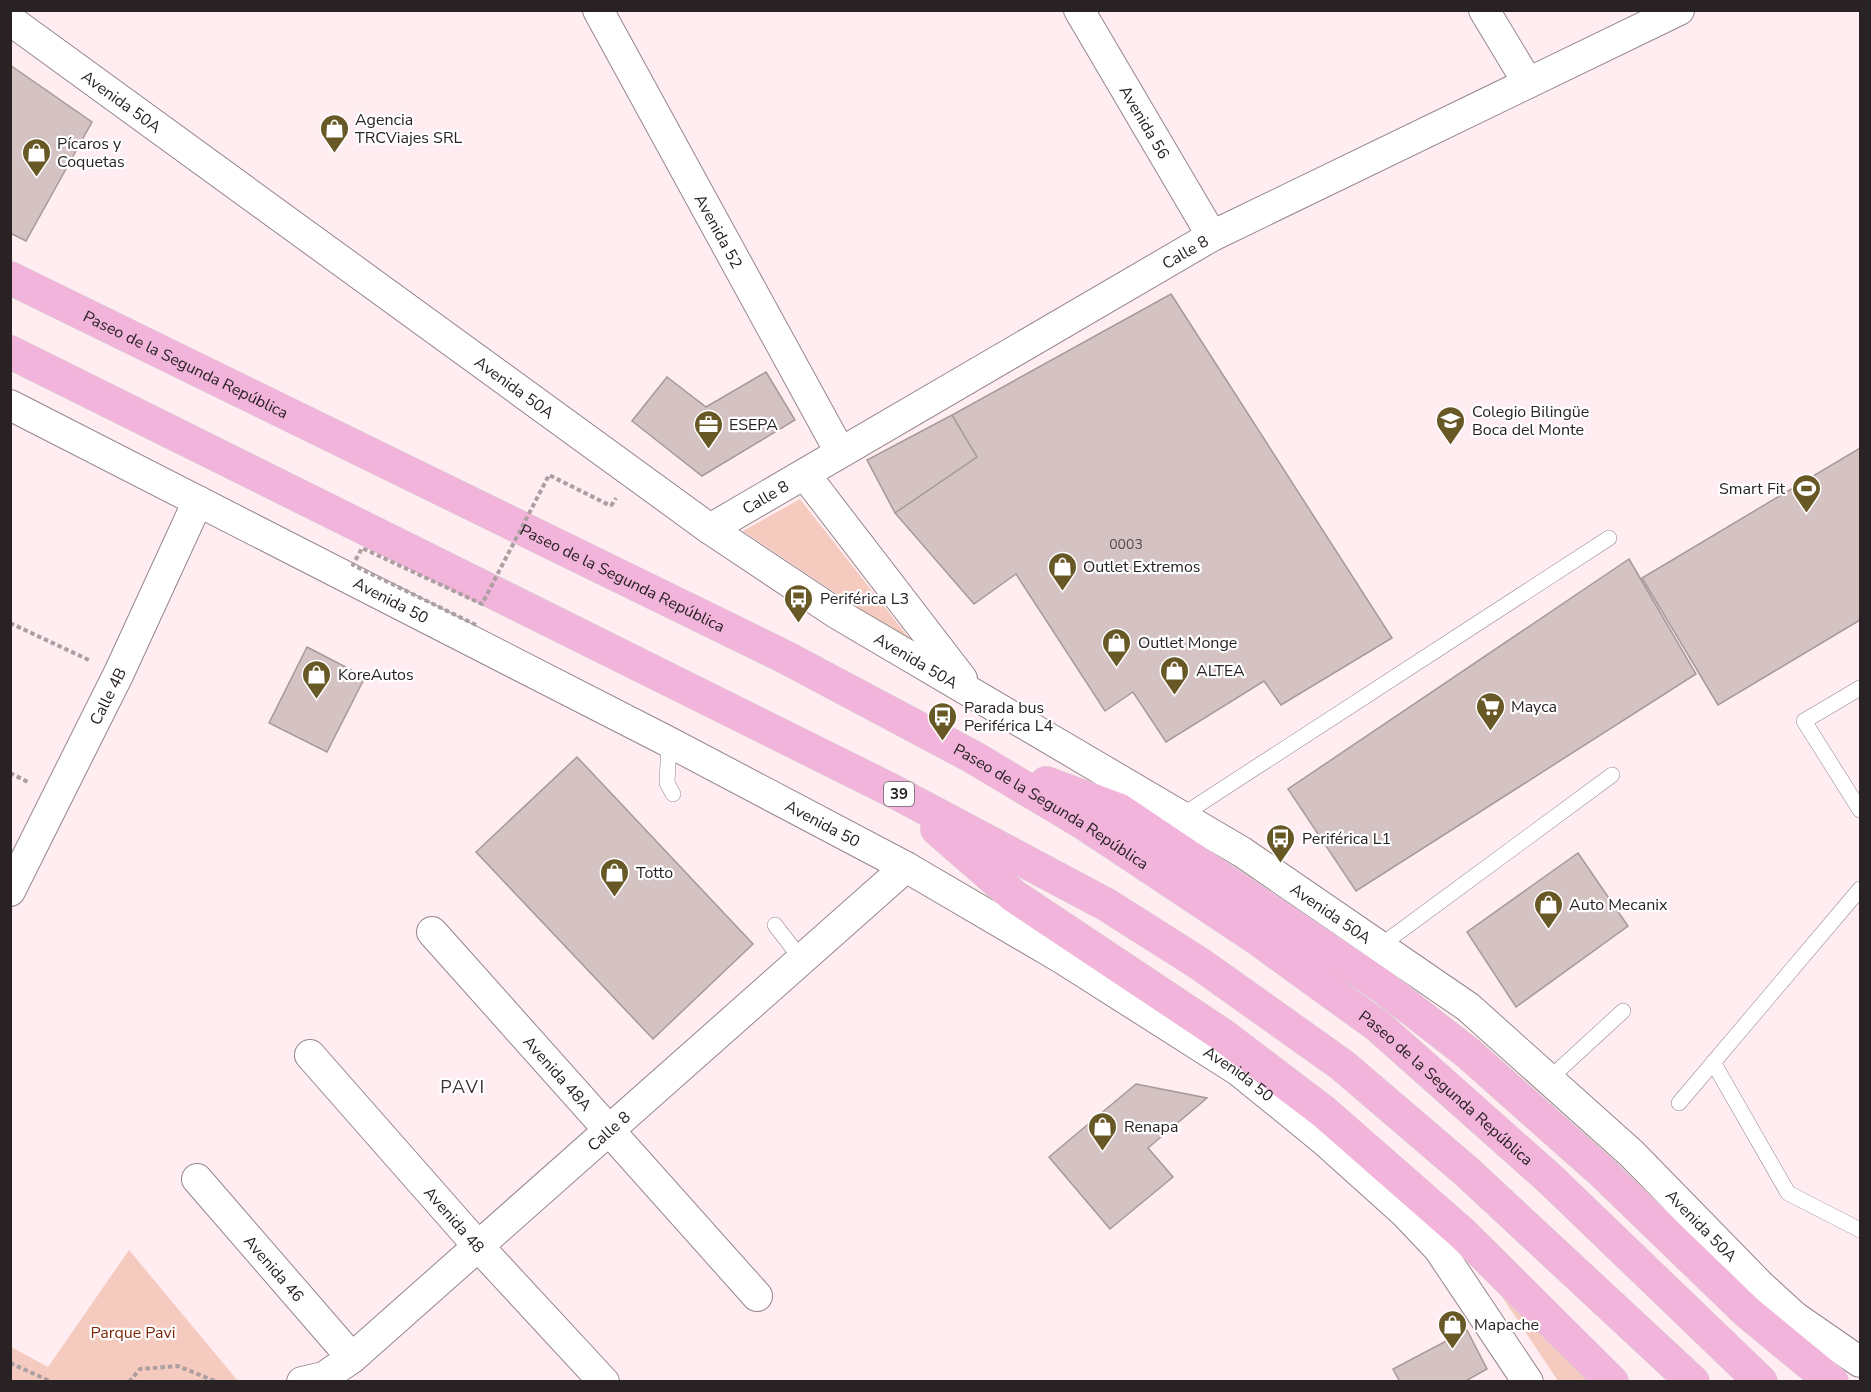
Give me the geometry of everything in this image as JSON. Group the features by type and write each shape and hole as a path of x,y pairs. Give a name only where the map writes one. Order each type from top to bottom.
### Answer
{"highway":[{"name":"Paseo de la Segunda República","path":"10,278 786,657 973,756 1157,871 1378,1026 1550,1179 1761,1382"},
{"name":"39","path":"10,352 893,791 1107,905 1200,964 1342,1065 1466,1171 1693,1382"},
{"path":"973,756 1119,810 1383,987 1468,1053 1600,1171 1747,1312 1832,1382"},
{"path":"893,791 1014,896 1224,1036 1324,1112 1462,1233 1612,1382"}],"street":[{"path":"10,14 19,10"},
{"name":"Avenida 52","path":"598,10 840,452"},
{"name":"Avenida 56","path":"1078,10 1212,236"},
{"path":"1484,10 1528,83"},
{"name":"Calle 8","path":"710,529 806,476 840,452 1212,236 1678,10"},
{"name":"Avenida 50A","path":"10,20 710,529 836,613 1242,852 1468,1007 1632,1154 1760,1285 1795,1317 1860,1362"},
{"name":"Avenida 50","path":"10,405 669,742 906,867 1063,958 1239,1071 1324,1141 1404,1212 1439,1249 1528,1382"},
{"path":"806,476 971,691"},
{"name":"Calle 4B","path":"10,891 119,673 198,501"},
{"name":"Calle 8","path":"302,1382 324,1377 352,1358 906,867"},
{"name":"Avenida 48A","path":"432,932 757,1296"},
{"name":"Avenida 48","path":"310,1055 478,1246 604,1382"},
{"name":"Avenida 46","path":"196,1179 352,1358"}],"lane":[{"path":"1181,816 1609,538"},
{"path":"1860,688 1804,721 1860,810"},
{"path":"669,742 668,783 673,795"},
{"path":"1380,946 1611,775"},
{"path":"1679,1103 1860,889"},
{"path":"775,925 802,960"},
{"path":"1548,1080 1623,1011"},
{"path":"1713,1062 1788,1193 1860,1230"}],"path":[{"path":"476,625 353,565 362,548 482,604 549,475 611,506"},
{"path":"10,623 119,673"},
{"path":"10,1363 51,1382"},
{"path":"129,1382 140,1369 178,1366 217,1382"}],"green space":[{"path":"800,499 916,647 743,531"},
{"name":"Parque Pavi","path":"129,1250 238,1381 11,1381 11,1347 48,1367"},
{"path":"1501,1295 1593,1381 1558,1381"}],"building":[{"name":"Pícaros y Coquetas","path":"10,65 92,122 26,241 10,233"},
{"path":"1171,294 1392,638 1281,705 1264,681 1166,742 1133,692 1105,711 1016,574 974,604 895,513 977,457 952,415"},
{"name":"ESEPA","path":"766,372 795,420 702,476 632,421 667,377 706,407"},
{"path":"952,415 977,457 895,513 867,460"},
{"name":"Smart Fit","path":"1860,448 1860,620 1718,705 1642,578"},
{"name":"Mayca","path":"1629,559 1696,674 1356,891 1288,789"},
{"name":"KoreAutos","path":"307,647 365,677 327,752 269,723"},
{"name":"Totto","path":"577,757 753,944 653,1039 476,852"},
{"name":"Auto Mecanix","path":"1578,853 1628,926 1516,1007 1467,932"},
{"name":"Renapa","path":"1136,1084 1207,1098 1148,1148 1173,1177 1110,1229 1049,1157"},
{"name":"Mapache","path":"1467,1330 1487,1369 1464,1382 1400,1382 1393,1369"}],"place":[{"name":"Agencia TRCViajes SRL","path":"334,154"},
{"name":"Pícaros y Coquetas","path":"36,178"},
{"name":"Colegio Bilingüe Boca del Monte","path":"1451,446"},
{"name":"ESEPA","path":"708,450"},
{"name":"Smart Fit","path":"1806,514"},
{"name":"Outlet Extremos","path":"1062,592"},
{"name":"Periférica L3","path":"799,624"},
{"name":"Outlet Monge","path":"1117,668"},
{"name":"ALTEA","path":"1175,696"},
{"name":"KoreAutos","path":"317,700"},
{"name":"Mayca","path":"1490,732"},
{"name":"Parada bus Periférica L4","path":"943,742"},
{"name":"Periférica L1","path":"1281,864"},
{"name":"Totto","path":"615,898"},
{"name":"Auto Mecanix","path":"1548,930"},
{"name":"Renapa","path":"1103,1152"},
{"name":"Mapache","path":"1453,1350"}],"district":[{"name":"PAVI","path":"463,1087"}]}
